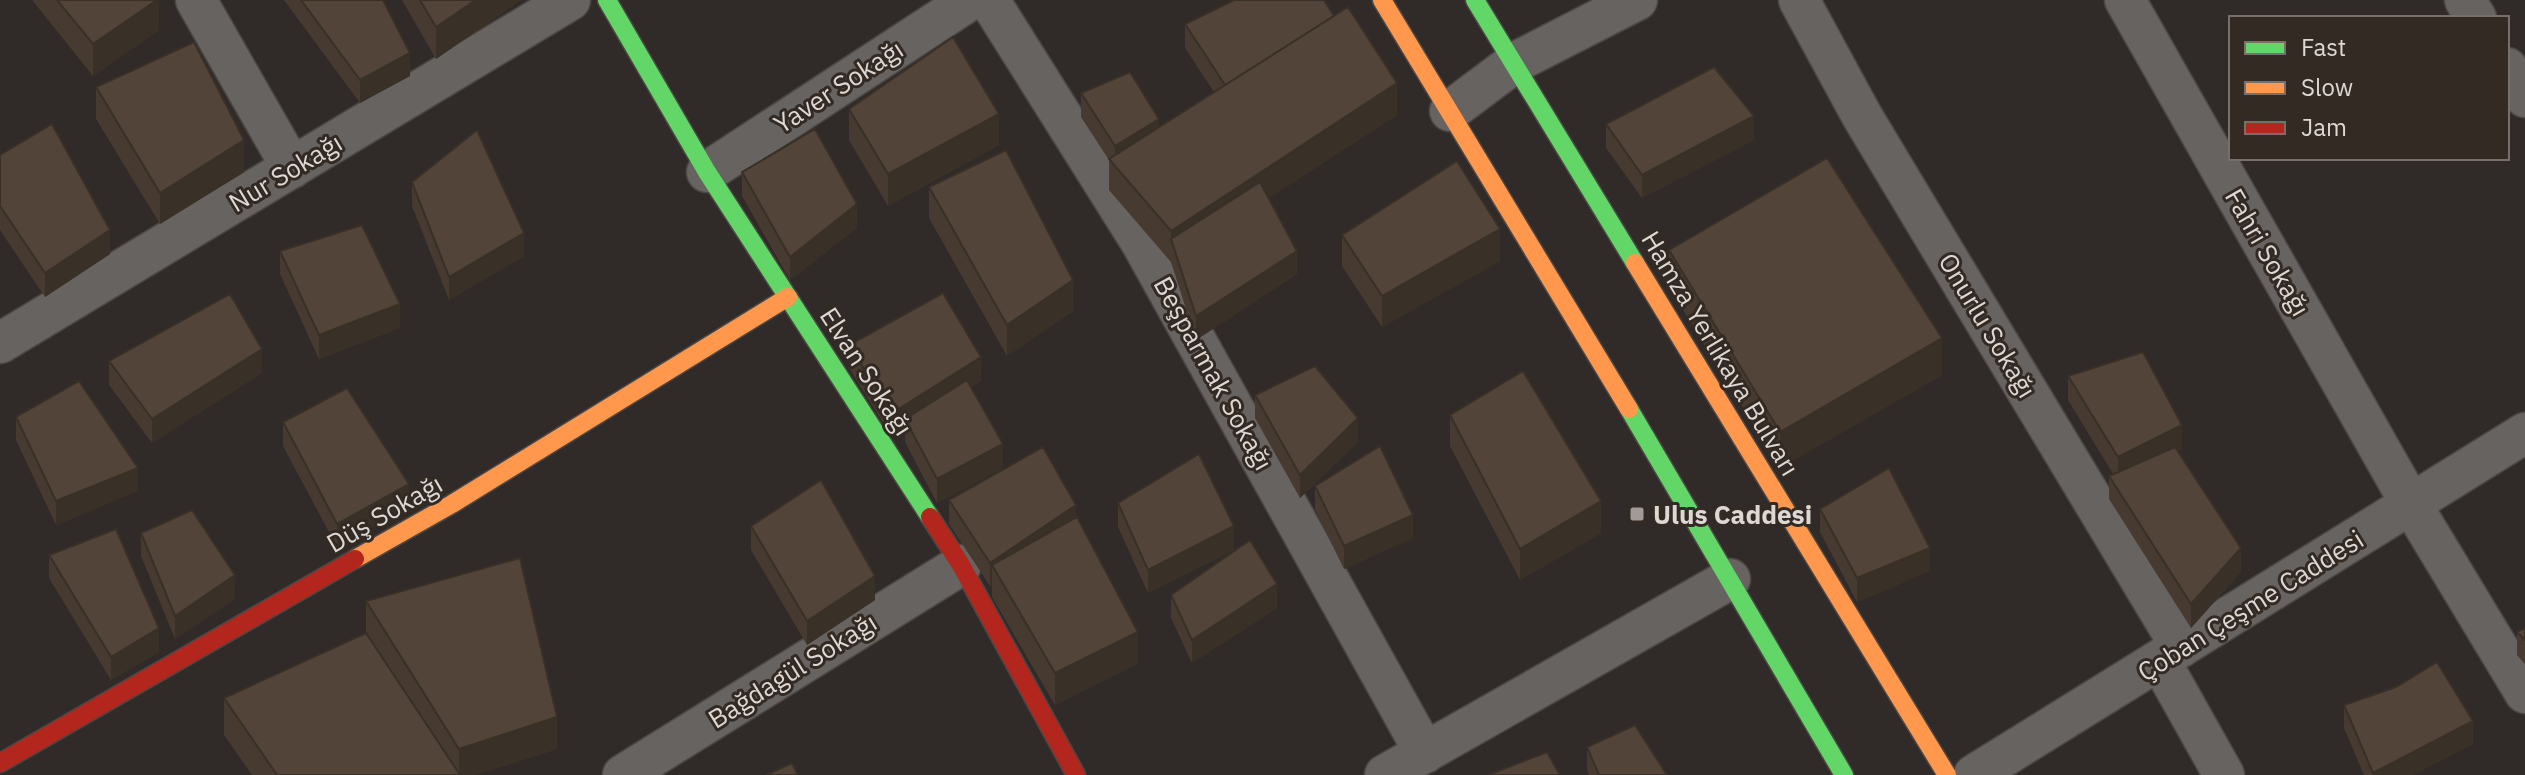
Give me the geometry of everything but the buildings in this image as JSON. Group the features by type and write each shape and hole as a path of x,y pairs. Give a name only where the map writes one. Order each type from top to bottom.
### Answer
{"street":[{"path":"196,0 292,168"},
{"name":"Nur Sokağı","path":"1,340 570,0"},
{"name":"Elvan Sokağı","path":"607,0 707,172 961,565 1076,775"},
{"name":"Yaver Sokağı","path":"707,172 970,0"},
{"name":"Beşparmak Sokağı","path":"989,0 1141,242 1425,753"},
{"path":"1382,0 1730,579 1844,775"},
{"name":"Hamza Yerlikaya Bulvarı","path":"1475,0 1947,775"},
{"path":"1450,111 1514,63 1637,0"},
{"name":"Onurlu Sokağı","path":"1799,0 1862,116 2171,654 2224,775"},
{"name":"Fahri Sokağı","path":"2125,0 2411,504 2525,693"},
{"path":"2509,71 2525,97"},
{"name":"Düş Sokağı","path":"0,763 452,504 788,297"},
{"name":"Çoban Çeşme Caddesi","path":"1974,775 2525,433"},
{"name":"Bağdagül Sokağı","path":"623,775 961,565"},
{"path":"1385,775 1730,579"}],"traffic: fast":[{"path":"607,0 707,172 930,517"},
{"path":"1475,0 1635,263"},
{"path":"1629,409 1844,775"}],"traffic: slow":[{"path":"1382,0 1629,409"},
{"path":"1635,263 1947,775"},
{"path":"355,559 452,504 788,297"}],"traffic: jam":[{"path":"930,517 961,565 1076,775"},
{"path":"0,763 355,559"}],"place":[{"name":"Ulus Caddesi","path":"1637,514"}]}
